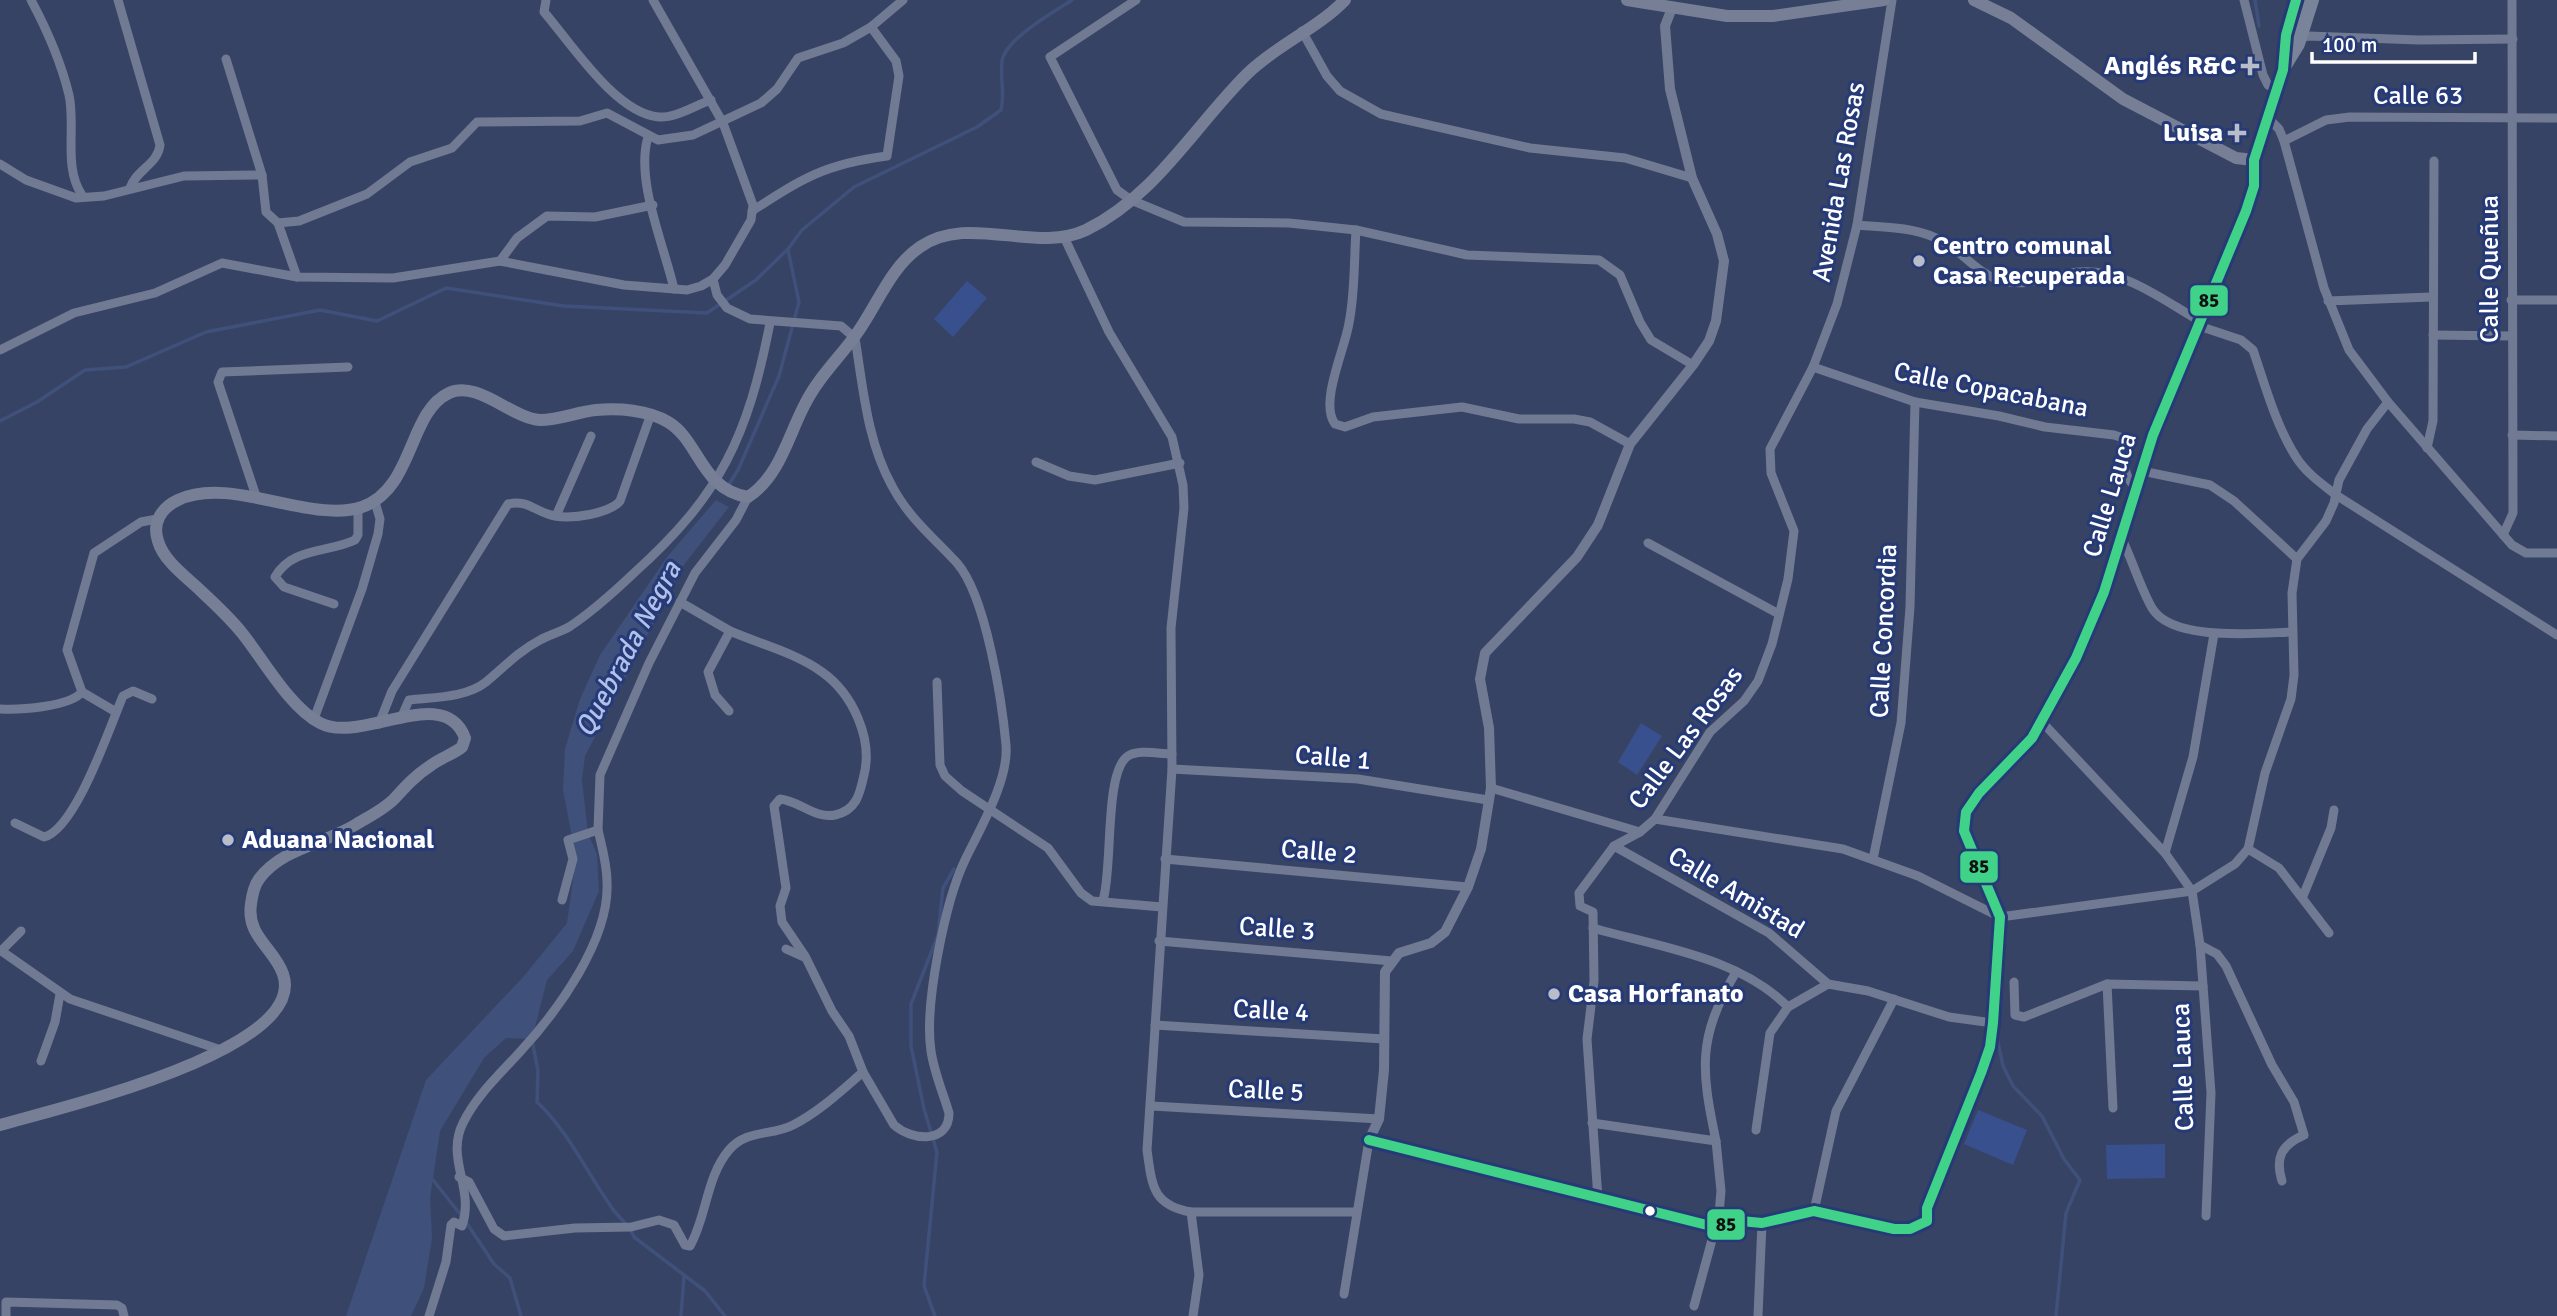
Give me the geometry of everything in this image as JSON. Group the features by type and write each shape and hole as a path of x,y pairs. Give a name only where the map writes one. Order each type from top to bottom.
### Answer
{"main road":[{"path":"0,1125 136,1087 221,1050 276,1012 285,991 284,975 253,927 250,909 257,881 286,856 353,827 385,807 423,771 462,747 465,738 462,730 444,716 402,716 379,724 336,729 314,719 296,703 239,629 165,555 157,540 157,519 167,506 188,496 256,496 305,508 358,508 375,502 398,475 437,401 450,393 470,391 522,415 540,420 597,410 651,414 670,423 680,432 719,484 742,496 762,488 778,463 805,403 826,369 855,338 902,262 921,245 942,237 968,234 1064,237 1086,230 1131,200 1188,145 1250,71 1302,31 1332,14 1345,0"},
{"path":"1627,0 1674,4 1727,16 1773,16 1884,0"},
{"path":"1974,0 2011,18 2123,99 2236,158 2254,160 2292,37 2296,0"},
{"path":"2292,37 2312,0"}],"street":[{"path":"31,0 61,67 70,98 73,174 82,195"},
{"path":"118,0 160,145 157,157 137,174 130,188"},
{"path":"546,0 544,12 600,79 632,106 657,117 711,100"},
{"path":"1,347 74,313 155,293 222,263 298,276 393,278 500,261 624,285 687,290 713,279 744,233 752,211 748,187 723,123 653,0"},
{"path":"278,223 299,221 368,194 410,162 452,148 477,122 580,121 607,113 629,122 648,137 671,140 723,123 761,103 777,89 798,58 843,43 870,27 902,0"},
{"path":"1136,0 1050,57 1117,190 1131,200 1184,222 1289,223 1356,230 1467,255 1599,260 1620,275 1640,322 1651,340 1693,366"},
{"name":"Avenida Las Rosas","path":"1813,368 1837,304 1857,225 1892,0"},
{"path":"2244,0 2263,75 2268,85 2276,90"},
{"name":"Calle Queñua","path":"2503,535 2513,513 2512,0"},
{"path":"1344,1293 1369,1140 1379,1119 1385,972 1399,953 1431,943 1445,932 1468,887 1481,849 1491,788 1489,728 1480,679 1485,653 1577,557 1598,525 1630,444 1693,366 1709,341 1716,321 1724,261 1717,234 1692,178 1670,89 1665,26 1674,4"},
{"path":"752,211 807,176 848,161 887,156 899,76 890,51 870,27"},
{"path":"1302,31 1327,76 1340,91 1381,114 1530,148 1625,158 1692,178"},
{"path":"2292,37 2419,40 2513,38"},
{"path":"226,59 262,175 266,212 278,223 298,276"},
{"name":"Calle 63","path":"2284,141 2326,120 2350,117 2557,118"},
{"path":"2268,118 2279,129 2284,141 2328,301 2349,350 2388,402 2503,535 2526,553 2557,553"},
{"path":"648,137 642,156 674,289"},
{"name":"Calle Lauca","path":"1814,1211 1894,1229 1910,1228 1927,1222 1927,1208 1990,1047 1993,1023 2000,917 1965,831 1966,812 1979,793 2011,761 2042,722 2088,631 2121,537 2152,435 2197,322 2246,211 2254,186 2254,160"},
{"path":"2427,448 2433,421 2431,297 2434,161"},
{"path":"0,164 26,180 76,198 82,195 104,196 184,176 262,175"},
{"path":"500,261 517,238 547,216 595,217 653,205"},
{"path":"1857,225 1897,228 1937,238 1984,275 2004,281 2027,284 2072,273 2115,273 2197,322 2241,340 2253,350 2286,440 2298,459 2336,495 2557,635"},
{"path":"1356,230 1349,323 1330,398 1329,412 1335,424 1345,427 1373,417 1462,407 1519,419 1590,422 1630,444"},
{"path":"1064,237 1109,332 1172,437 1180,463 1185,508 1171,628 1172,769 1159,941 1152,1106 1147,1150 1151,1181 1160,1200 1172,1208 1191,1212 1356,1212"},
{"path":"680,602 730,631 809,664 824,674 845,698 864,736 868,764 857,802 836,815 819,815 792,800 780,799 774,806 786,888 780,906 782,922 806,958 832,1011 849,1036 863,1072 889,1118 901,1130 921,1137 934,1136 949,1122 931,1052 932,1009 952,892 989,811 1007,750 986,626 975,594 958,564 927,535 892,488 873,439 855,338 841,326 781,324 750,319 727,308 717,295 713,279"},
{"path":"2328,301 2431,297"},
{"path":"2511,300 2557,300"},
{"path":"402,716 409,700 472,689 484,683 512,658 540,639 567,628 653,556 691,516 719,484 741,432 758,387 771,323"},
{"path":"2433,335 2511,336"},
{"path":"256,496 218,382 222,372 348,367"},
{"name":"Calle Copacabana","path":"1813,368 1915,402 2123,438 2124,467 2129,481 2136,488"},
{"name":"Calle Las Rosas","path":"1598,1199 1587,1039 1594,981 1593,912 1580,906 1579,893 1614,846 1640,832 1655,819 1710,732 1744,701 1758,681 1788,579 1794,531 1771,473 1770,449 1813,368"},
{"name":"Calle Concordia","path":"1873,859 1901,723 1910,607 1915,402"},
{"path":"1655,819 1724,832 1822,845 1873,859 1918,876 2000,917 2192,891 2235,864 2248,849 2265,773 2291,699 2294,675 2292,593 2297,559 2326,521 2339,480 2368,429 2388,402"},
{"path":"379,724 392,691 508,504 520,501 556,516 573,516 615,507 620,501 651,414"},
{"path":"2512,435 2557,436"},
{"path":"556,516 591,436"},
{"path":"1036,462 1069,476 1095,480 1180,463"},
{"path":"2142,471 2210,485 2234,501 2297,559"},
{"path":"429,1316 446,1262 451,1225 454,1222 462,1226 468,1198 459,1177 456,1142 463,1123 485,1090 532,1039 584,968 598,932 608,884 595,832 600,775 649,663 680,602 695,573 736,520 742,496"},
{"path":"314,719 362,589 378,534 380,519 375,502"},
{"path":"334,604 284,587 275,577 281,568 304,553 355,540 358,534 358,508"},
{"path":"116,712 82,692 67,650 94,553 141,522 157,519"},
{"path":"2121,537 2152,607 2160,617 2214,634 2292,632"},
{"path":"1648,543 1779,614"},
{"path":"729,711 715,695 708,672 730,631"},
{"path":"2165,853 2193,757 2214,634"},
{"path":"937,682 940,765 945,776 989,811 1048,848 1081,893 1098,903 1103,900 1162,907"},
{"path":"15,824 44,837 61,824 73,808 126,694 133,691 152,699"},
{"path":"0,709 42,706 78,697 82,692"},
{"name":"Calle Lauca","path":"2042,722 2165,853 2192,891 2200,945 2211,1093 2206,1216"},
{"path":"1103,900 1111,855 1114,783 1118,768 1128,756 1136,753 1172,754"},
{"name":"Calle 1","path":"1172,769 1358,779 1488,800"},
{"path":"1491,788 1640,832"},
{"path":"2303,897 2331,828 2334,810"},
{"path":"562,900 573,859 568,841 595,832"},
{"name":"Calle Amistad","path":"1614,846 1769,933 1796,953 1828,984"},
{"path":"2248,849 2279,868 2329,933"},
{"name":"Calle 2","path":"1165,859 1468,887"},
{"path":"1593,928 1698,957 1736,972 1763,985 1788,1007"},
{"path":"21,931 1,951 60,994 221,1050"},
{"name":"Calle 3","path":"1159,941 1392,961"},
{"path":"2200,945 2217,954 2226,966 2272,1065 2301,1119 2304,1135 2284,1147 2279,1157 2277,1165 2282,1181"},
{"path":"786,949 806,958"},
{"path":"1695,1306 1721,1191 1716,1141 1703,1069 1707,1032 1721,997 1736,972"},
{"path":"2014,982 2015,1015 2024,1017 2107,984 2203,986"},
{"path":"1756,1130 1770,1033 1788,1007 1828,984 1894,999 1949,1017 1993,1023"},
{"path":"2107,984 2113,1108"},
{"path":"41,1061 55,1022 60,994"},
{"path":"1369,1140 1714,1227 1741,1221 1762,1223 1814,1211 1836,1111 1894,999"},
{"name":"Calle 4","path":"1155,1025 1384,1039"},
{"path":"459,1177 469,1182 494,1229 504,1236 575,1228 631,1227 659,1220 674,1226 685,1245 690,1246 698,1233 717,1169 729,1150 744,1138 792,1126 833,1098 863,1072"},
{"name":"Calle 5","path":"1152,1106 1379,1119"},
{"path":"1592,1123 1716,1141"},
{"path":"1191,1212 1199,1275 1193,1316"},
{"path":"1758,1316 1762,1223"},
{"path":"6,1316 6,1302 23,1300 117,1305 122,1308 124,1316"}],"shaded area":[{"path":"967,281 987,298 953,337 934,319"},
{"path":"1641,723 1662,736 1637,775 1618,762"},
{"path":"1978,1110 2027,1130 2013,1165 1964,1144"},
{"path":"2165,1144 2165,1178 2107,1179 2106,1145"}],"water":[{"name":"Quebrada Negra","path":"716,500 729,507 683,566 585,756 582,780 588,833 597,854 599,891 573,951 547,980 532,1039 506,1038 484,1058 440,1131 430,1198 432,1238 424,1288 411,1316 346,1316 426,1080 524,976 567,923 576,858 563,790 565,749 580,699 600,655 667,557"}],"waterway":[{"path":"0,421 37,402 85,370 126,367 206,332 320,310 377,321 446,288 564,306 707,313 756,280 788,249 802,230 854,187 977,127 1001,110 1002,61 1005,53 1031,27 1072,0"},
{"path":"2255,0 2259,26"},
{"name":"Quebrada Negra","path":"728,486 738,470 779,376 799,302 788,250"},
{"path":"935,1316 924,1286 937,1152 924,1109 911,1046 911,1004 938,935 943,888 954,869"},
{"path":"1996,1033 2003,1066 2013,1086 2042,1116 2064,1159 2080,1180 2066,1213 2056,1316"},
{"path":"532,1040 538,1071 537,1102 568,1139 603,1195 634,1237 705,1291 725,1316"},
{"path":"433,1180 464,1219 494,1264 510,1278 521,1316"},
{"path":"681,1316 684,1276"}],"transit line":[{"name":"85","path":"1369,1140 1715,1227 1741,1221 1762,1223 1814,1211 1894,1229 1910,1229 1927,1221 1927,1208 1990,1047 1993,1023 2000,917 1964,831 1966,812 1979,793 2032,738 2076,658 2104,592 2153,435 2246,211 2254,186 2254,160 2283,70 2286,35 2296,0"}],"place":[{"name":"Anglés R&C","path":"2250,66"},
{"name":"Luisa","path":"2237,133"},
{"name":"Centro comunal Casa Recuperada","path":"1919,261"},
{"name":"Aduana Nacional","path":"228,840"},
{"name":"Casa Horfanato","path":"1554,994"}]}
